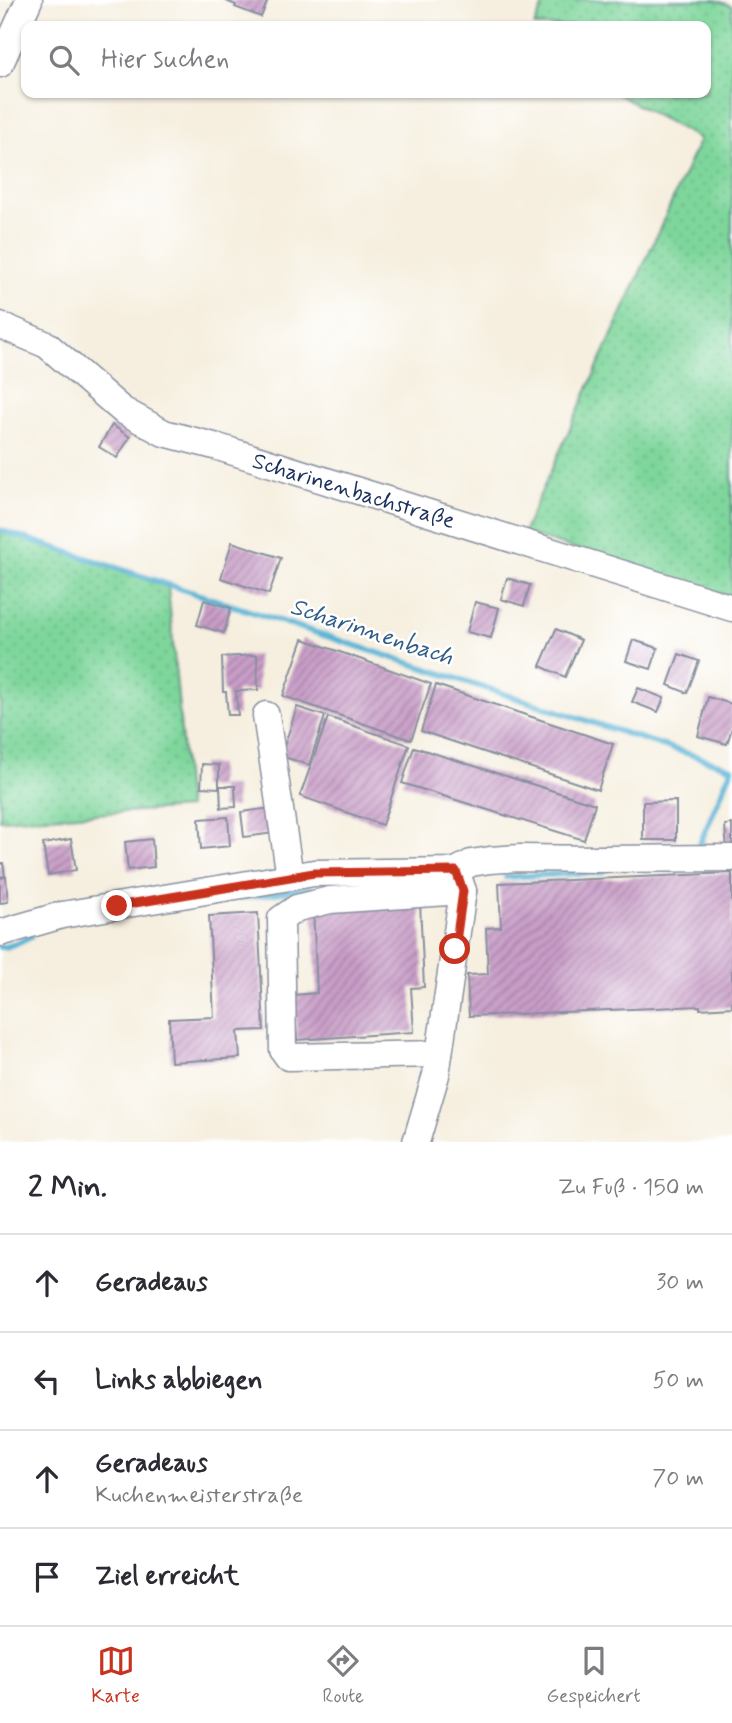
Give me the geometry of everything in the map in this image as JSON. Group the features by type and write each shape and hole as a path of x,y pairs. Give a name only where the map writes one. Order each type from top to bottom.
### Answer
{"street":[{"path":"0,64 29,0"},
{"name":"Scharinenbachstraße","path":"0,325 47,345 122,410 164,433 218,447 732,608"},
{"path":"267,715 302,875"},
{"path":"416,1142 436,1075 460,881 471,863 510,858 732,858"},
{"path":"0,933 62,915 302,875 460,881"},
{"path":"439,1054 288,1057 283,1050 281,919 297,908 330,900 460,881"}],"green space":[{"path":"545,0 716,0 732,6 732,597 523,533 700,139 624,98 711,98 711,21 536,21"},
{"path":"0,531 168,587 188,808 0,820"}],"building":[{"path":"224,0 268,0 261,17"},
{"path":"112,425 130,437 117,458 99,447"},
{"path":"232,542 281,558 269,594 221,578"},
{"path":"507,578 530,585 524,606 501,599"},
{"path":"204,600 231,608 224,633 197,625"},
{"path":"475,602 499,608 491,638 467,632"},
{"path":"556,629 581,640 565,677 540,666"},
{"path":"303,639 431,684 411,740 283,696"},
{"path":"633,640 658,648 651,669 626,661"},
{"path":"679,654 699,661 687,693 668,685"},
{"path":"257,655 258,690 236,691 238,715 228,715 226,692 223,692 222,657"},
{"path":"436,685 613,744 598,790 421,731"},
{"path":"638,688 664,698 658,712 632,702"},
{"path":"708,697 732,704 732,728 727,744 698,736"},
{"path":"297,707 325,716 309,765 281,756"},
{"path":"328,717 409,745 382,825 300,796"},
{"path":"414,747 595,804 584,840 402,783"},
{"path":"202,764 219,765 219,788 201,787"},
{"path":"220,786 235,786 236,807 221,808"},
{"path":"676,801 676,840 643,840 643,802"},
{"path":"272,808 275,833 244,837 241,812"},
{"path":"228,817 230,846 201,849 199,819"},
{"path":"732,824 732,850 727,851 725,825"},
{"path":"71,839 76,870 48,875 43,844"},
{"path":"152,839 154,867 128,870 125,842"},
{"path":"0,863 3,863 5,876 0,877"},
{"path":"732,873 732,1007 469,1016 467,975 488,974 486,928 501,927 499,883"},
{"path":"6,877 8,902 0,903 0,878"},
{"path":"420,903 424,987 411,988 414,1032 297,1040 294,995 317,993 313,908"},
{"path":"258,913 264,1030 238,1031 240,1058 171,1062 169,1019 214,1017 209,916"}],"waterway":[{"name":"Scharinnenbach","path":"0,530 732,768"},
{"path":"695,851 732,768"},
{"path":"506,877 602,872"},
{"path":"240,898 310,888"},
{"path":"0,947 31,937"}],"route":[{"path":"117,906 314,873 456,871 463,891 455,949"}]}
